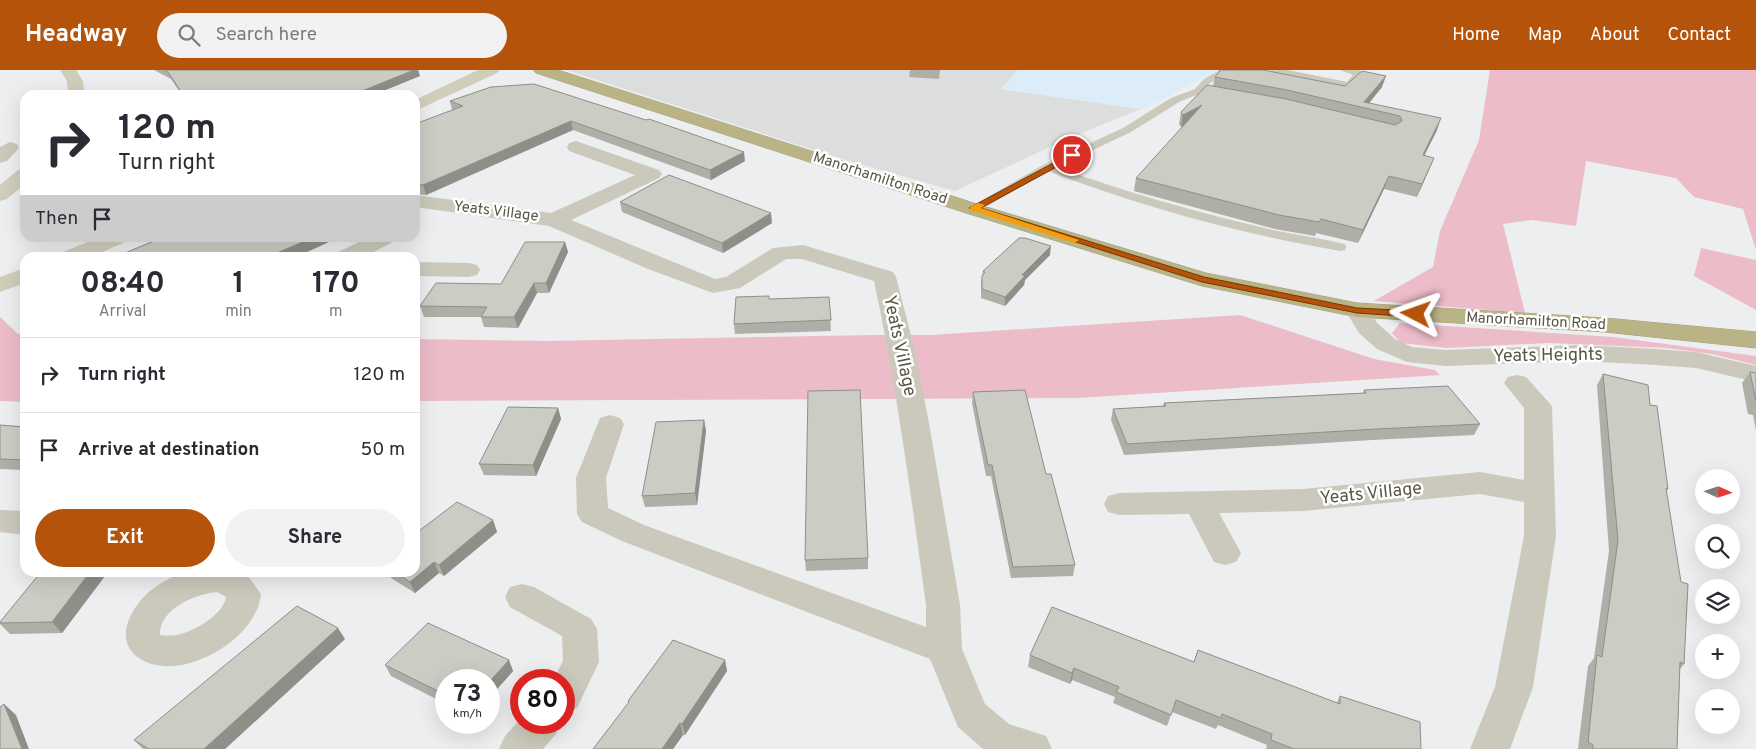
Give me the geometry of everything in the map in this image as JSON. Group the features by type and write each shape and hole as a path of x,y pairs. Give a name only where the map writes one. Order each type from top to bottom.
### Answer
{"highway":[{"name":"Manorhamilton Road","path":"542,70 1202,279 1357,310 1605,325 1756,340"}],"street":[{"path":"68,70 75,80 76,90"},
{"path":"420,104 491,70"},
{"name":"Yeats Village","path":"554,220 652,174 576,147"},
{"path":"0,195 20,178"},
{"name":"Yeats Village","path":"426,203 554,220 656,264 713,286 732,284 781,253 795,252 803,252 866,270 885,278 902,351 922,471 943,605 944,649 971,715 997,737 1032,749"},
{"path":"82,252 106,242"},
{"path":"356,252 375,242"},
{"path":"420,269 469,270"},
{"path":"0,284 20,277"},
{"name":"Yeats Heights","path":"1357,310 1368,328 1386,344 1407,354 1446,358 1580,353 1656,357 1696,360 1756,374"},
{"path":"1490,749 1514,687 1540,536 1538,406 1517,383"},
{"path":"610,424 590,478 593,514 633,533 944,649"},
{"name":"Yeats Village","path":"1119,504 1199,504 1303,500 1480,483 1520,489 1540,496"},
{"path":"1199,504 1225,553"},
{"path":"0,521 20,523"},
{"path":"522,597 579,629 581,662 575,674"},
{"path":"519,749 532,734"}],"lane":[{"path":"973,208 1047,167 1127,130 1175,100 1198,91 1207,81 1227,70"},
{"path":"1274,70 1349,85 1360,73 1345,70"},
{"path":"1198,91 1231,97"},
{"path":"1047,167 1080,180 1153,203 1292,240 1340,247"}],"shaded area":[{"path":"566,70 1018,70 1001,89 1141,109 1069,138 955,191 842,159"},
{"path":"1018,70 1217,70 1158,102 1141,109 1001,89"},
{"path":"1490,70 1756,70 1756,250 1743,209 1694,197 1676,178 1586,161 1576,226 1532,220 1503,224 1525,313 1374,301 1433,267 1440,231 1479,140"},
{"path":"1701,248 1756,260 1756,310 1694,276"},
{"path":"1240,315 1374,359 1435,370 1440,375 1077,398 420,401 420,339 547,341 931,335"},
{"path":"0,317 20,334 20,402 0,401"},
{"path":"1400,323 1613,337 1756,356 1756,365 1712,354 1667,348 1548,343 1446,348 1401,343 1392,333"}],"building":[{"path":"165,70 414,70 364,90 180,90"},
{"path":"1219,70 1263,70 1345,86 1362,71 1386,76 1364,102 1441,118 1423,155 1434,158 1422,184 1389,176 1363,230 1321,219 1319,222 1279,215 1136,178 1202,105 1183,115 1181,112 1207,85 1286,99 1395,125 1402,121 1400,116 1287,90 1215,77"},
{"path":"534,84 646,120 649,119 744,152 710,170 571,121 423,185 420,185 420,122 463,106 450,101 491,87"},
{"path":"669,175 771,213 722,243 620,202"},
{"path":"1019,238 1051,246 1022,275 1025,276 1005,297 982,289 982,276 985,272 983,271"},
{"path":"151,242 303,242 279,252 127,252"},
{"path":"525,242 565,242 546,283 534,283 514,317 481,317 487,307 420,306 436,283 501,284"},
{"path":"769,296 769,299 829,297 831,320 734,324 736,297"},
{"path":"1750,372 1756,373 1756,401"},
{"path":"1603,374 1648,385 1650,405 1657,406 1668,489 1666,488 1681,582 1688,584 1684,664 1680,662 1677,749 1593,749 1593,745 1588,742 1597,655 1602,657 1618,540"},
{"path":"1448,386 1480,424 1127,444 1113,409 1166,406 1164,403 1366,393 1364,390"},
{"path":"860,390 868,558 805,560 808,391"},
{"path":"1025,390 1046,474 1051,474 1075,565 1013,567 992,465 988,465 973,392"},
{"path":"508,407 558,408 533,465 479,464"},
{"path":"704,420 695,493 642,496 656,422"},
{"path":"0,425 20,427 20,460 0,459"},
{"path":"457,502 493,520 439,565 434,562 420,574 420,530"},
{"path":"37,577 86,577 52,622 0,622"},
{"path":"402,577 416,577 410,582"},
{"path":"297,606 338,628 204,749 149,749 134,740"},
{"path":"1052,607 1194,662 1198,650 1340,704 1340,696 1420,722 1421,749 1294,749 1271,740 1272,734 1222,714 1221,718 1176,700 1171,715 1116,692 1119,687 1074,668 1072,673 1030,655"},
{"path":"428,623 509,660 500,670 435,669 435,690 385,665"},
{"path":"673,640 725,660 682,724 680,723 662,749 593,749 629,702"},
{"path":"4,704 22,749 0,749 0,707"}],"slow traffic":[{"path":"981,205 973,208 1074,240"}],"route":[{"path":"1072,155 973,208 1202,279 1287,298 1357,310 1416,314"}]}
